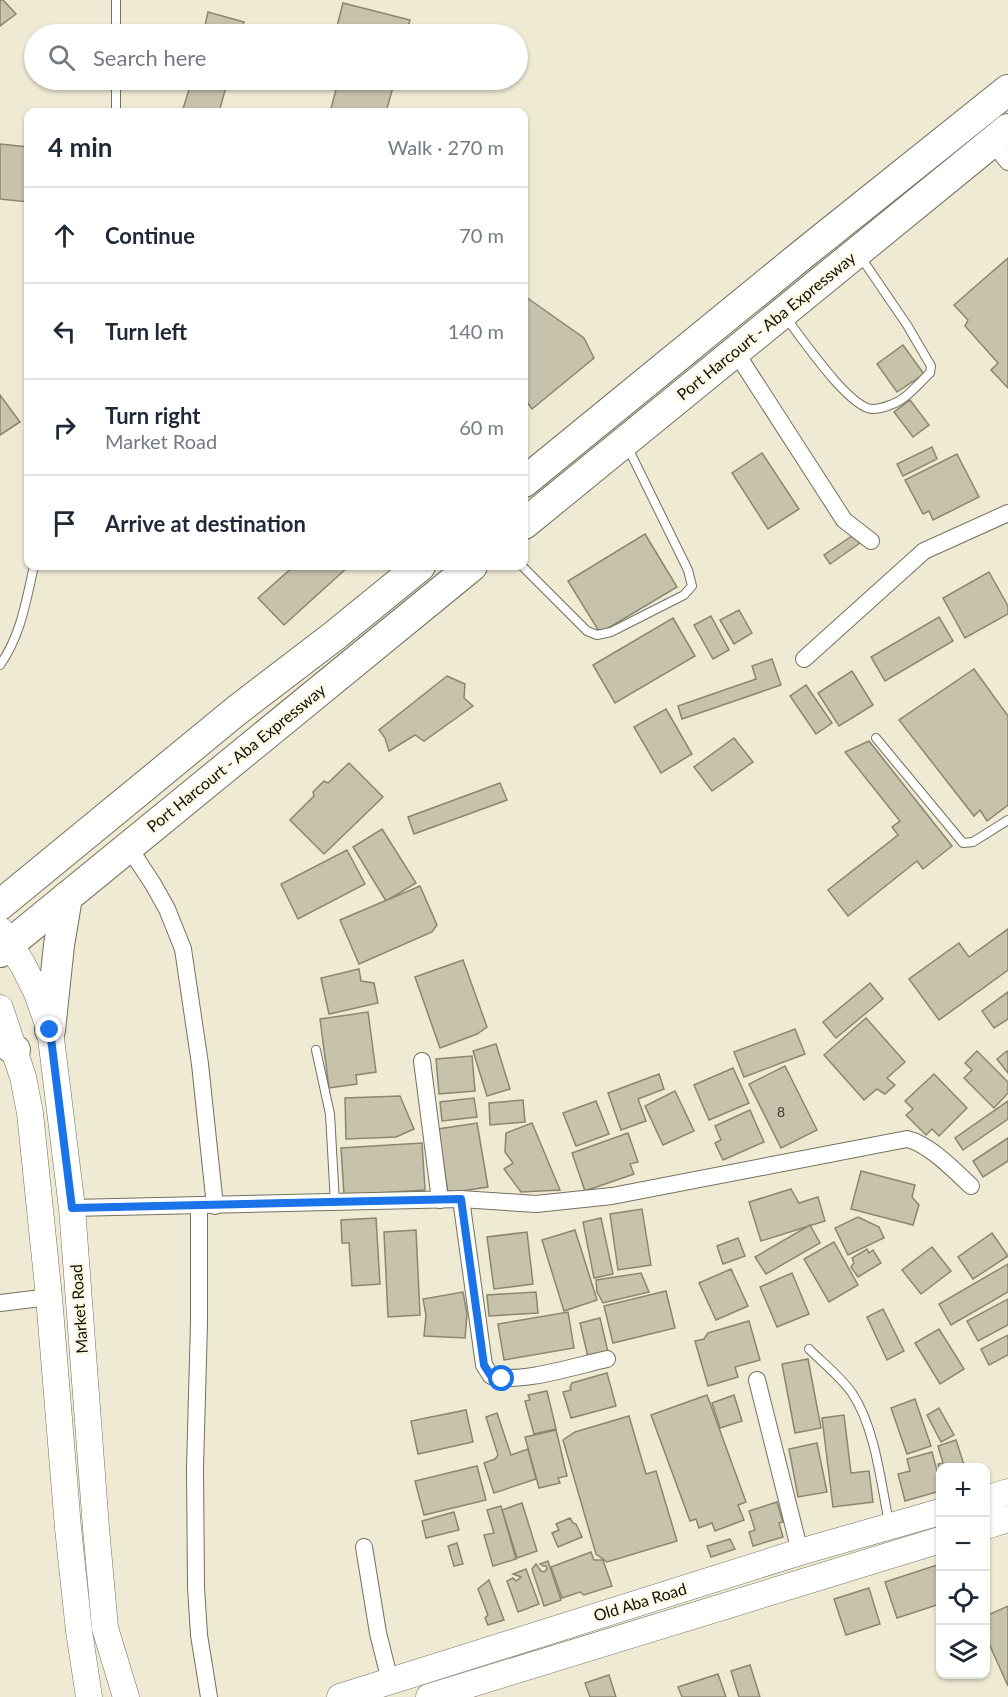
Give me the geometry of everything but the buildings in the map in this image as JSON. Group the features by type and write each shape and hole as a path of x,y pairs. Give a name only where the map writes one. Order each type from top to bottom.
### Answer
{"highway":[{"name":"Port Harcourt - Aba Expressway","path":"528,479 1008,90"},
{"name":"Port Harcourt - Aba Expressway","path":"528,521 857,252 1003,145"},
{"path":"2,923 236,711 415,570"},
{"name":"Port Harcourt - Aba Expressway","path":"2,923 67,897 467,570"},
{"path":"50,1030 59,945 67,897"}],"main road":[{"name":"Market Road","path":"2,923 32,984 50,1030 72,1208 105,1628 126,1697"},
{"name":"Market Road","path":"0,1008 7,1045 23,1077 30,1113 49,1297 68,1528 89,1697"},
{"path":"990,1497 1008,1492"},
{"name":"Old Aba Road","path":"340,1697 800,1552 936,1513"},
{"path":"990,1525 1008,1519"},
{"name":"Old Aba Road","path":"429,1697 462,1692 936,1541"}],"street":[{"path":"735,351 844,520 871,541"},
{"path":"804,659 924,551 1008,513"},
{"path":"128,846 167,909 183,949 200,1064 207,1206 199,1323 195,1467 196,1587 199,1635 209,1697"},
{"path":"422,1061 440,1200"},
{"path":"72,1208 461,1199 536,1204 612,1196 907,1139 915,1141 948,1165 971,1186"},
{"path":"461,1199 484,1365 491,1376 502,1379 519,1378 607,1359"},
{"path":"0,1303 49,1297"},
{"path":"757,1380 800,1552"},
{"path":"364,1547 378,1633 390,1681"}],"lane":[{"path":"116,0 116,24"},
{"path":"116,90 116,108"},
{"path":"782,313 838,384 855,401 871,409 892,405 901,399 930,373 931,366 857,252"},
{"path":"526,570 587,631 597,635 610,633 684,595 692,586 688,570 624,441"},
{"path":"0,665 11,648 23,618 33,570"},
{"path":"876,738 963,843 973,842 1008,820"},
{"path":"316,1050 330,1114 335,1203"},
{"path":"809,1349 851,1391 858,1404 872,1444 890,1527"}],"route":[{"path":"50,1030 72,1208 461,1199 484,1365 491,1376 502,1379"}]}
